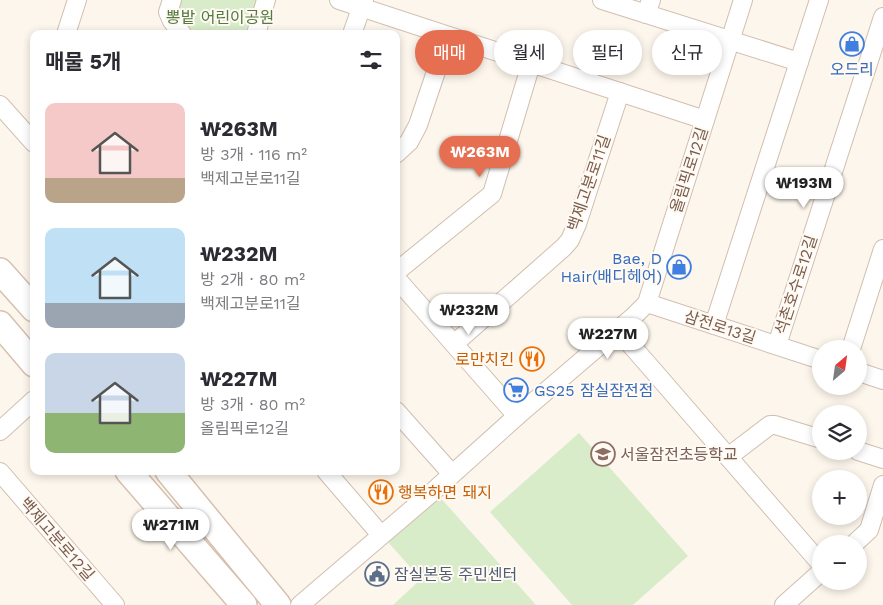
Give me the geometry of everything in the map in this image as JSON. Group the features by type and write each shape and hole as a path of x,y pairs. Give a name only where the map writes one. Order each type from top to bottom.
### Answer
{"main road":[{"path":"0,271 30,305"},
{"path":"0,324 30,354"},
{"path":"131,475 244,605"},
{"path":"171,475 278,605"}],"street":[{"path":"67,30 77,0"},
{"path":"172,0 168,12 179,30"},
{"path":"257,30 266,0"},
{"path":"339,0 362,4 432,30"},
{"path":"602,0 649,7 730,41 799,62"},
{"name":"올림픽로12길","path":"647,304 743,0"},
{"path":"714,325 819,0"},
{"path":"353,30 362,4"},
{"name":"석촌호수로12길","path":"777,345 883,17"},
{"path":"563,74 705,120"},
{"path":"400,150 409,142 418,125 435,75"},
{"path":"400,269 492,194 528,75"},
{"name":"백제고분로11길","path":"454,344 564,248 570,240 577,224 620,92"},
{"path":"0,105 30,139"},
{"path":"854,340 883,249"},
{"path":"400,283 517,416"},
{"path":"300,605 647,304"},
{"name":"삼전로13길","path":"647,304 812,357"},
{"path":"618,330 812,554"},
{"path":"868,375 883,380"},
{"path":"0,431 30,404"},
{"path":"400,416 452,474"},
{"path":"728,457 770,425 812,436"},
{"path":"867,454 883,459"},
{"name":"백제고분로12길","path":"0,472 115,605"},
{"path":"330,475 382,535"},
{"path":"864,535 869,530 883,485"},
{"path":"793,602 812,582"}],"green space":[{"name":"뽕밭 어린이공원","path":"180,0 262,0 253,30 190,30 180,14"},
{"path":"579,433 688,556 633,605 572,605 490,512"},
{"path":"439,496 536,605 393,605 421,579 387,541"}],"place":[{"name":"오드리","path":"852,44"},
{"name":"Bae, D Hair(배디헤어)","path":"679,267"},
{"name":"로만치킨","path":"532,359"},
{"name":"GS25 잠실잠전점","path":"516,390"},
{"name":"서울잠전초등학교","path":"603,454"},
{"name":"행복하면 돼지","path":"381,492"},
{"name":"잠실본동 주민센터","path":"377,574"}]}
